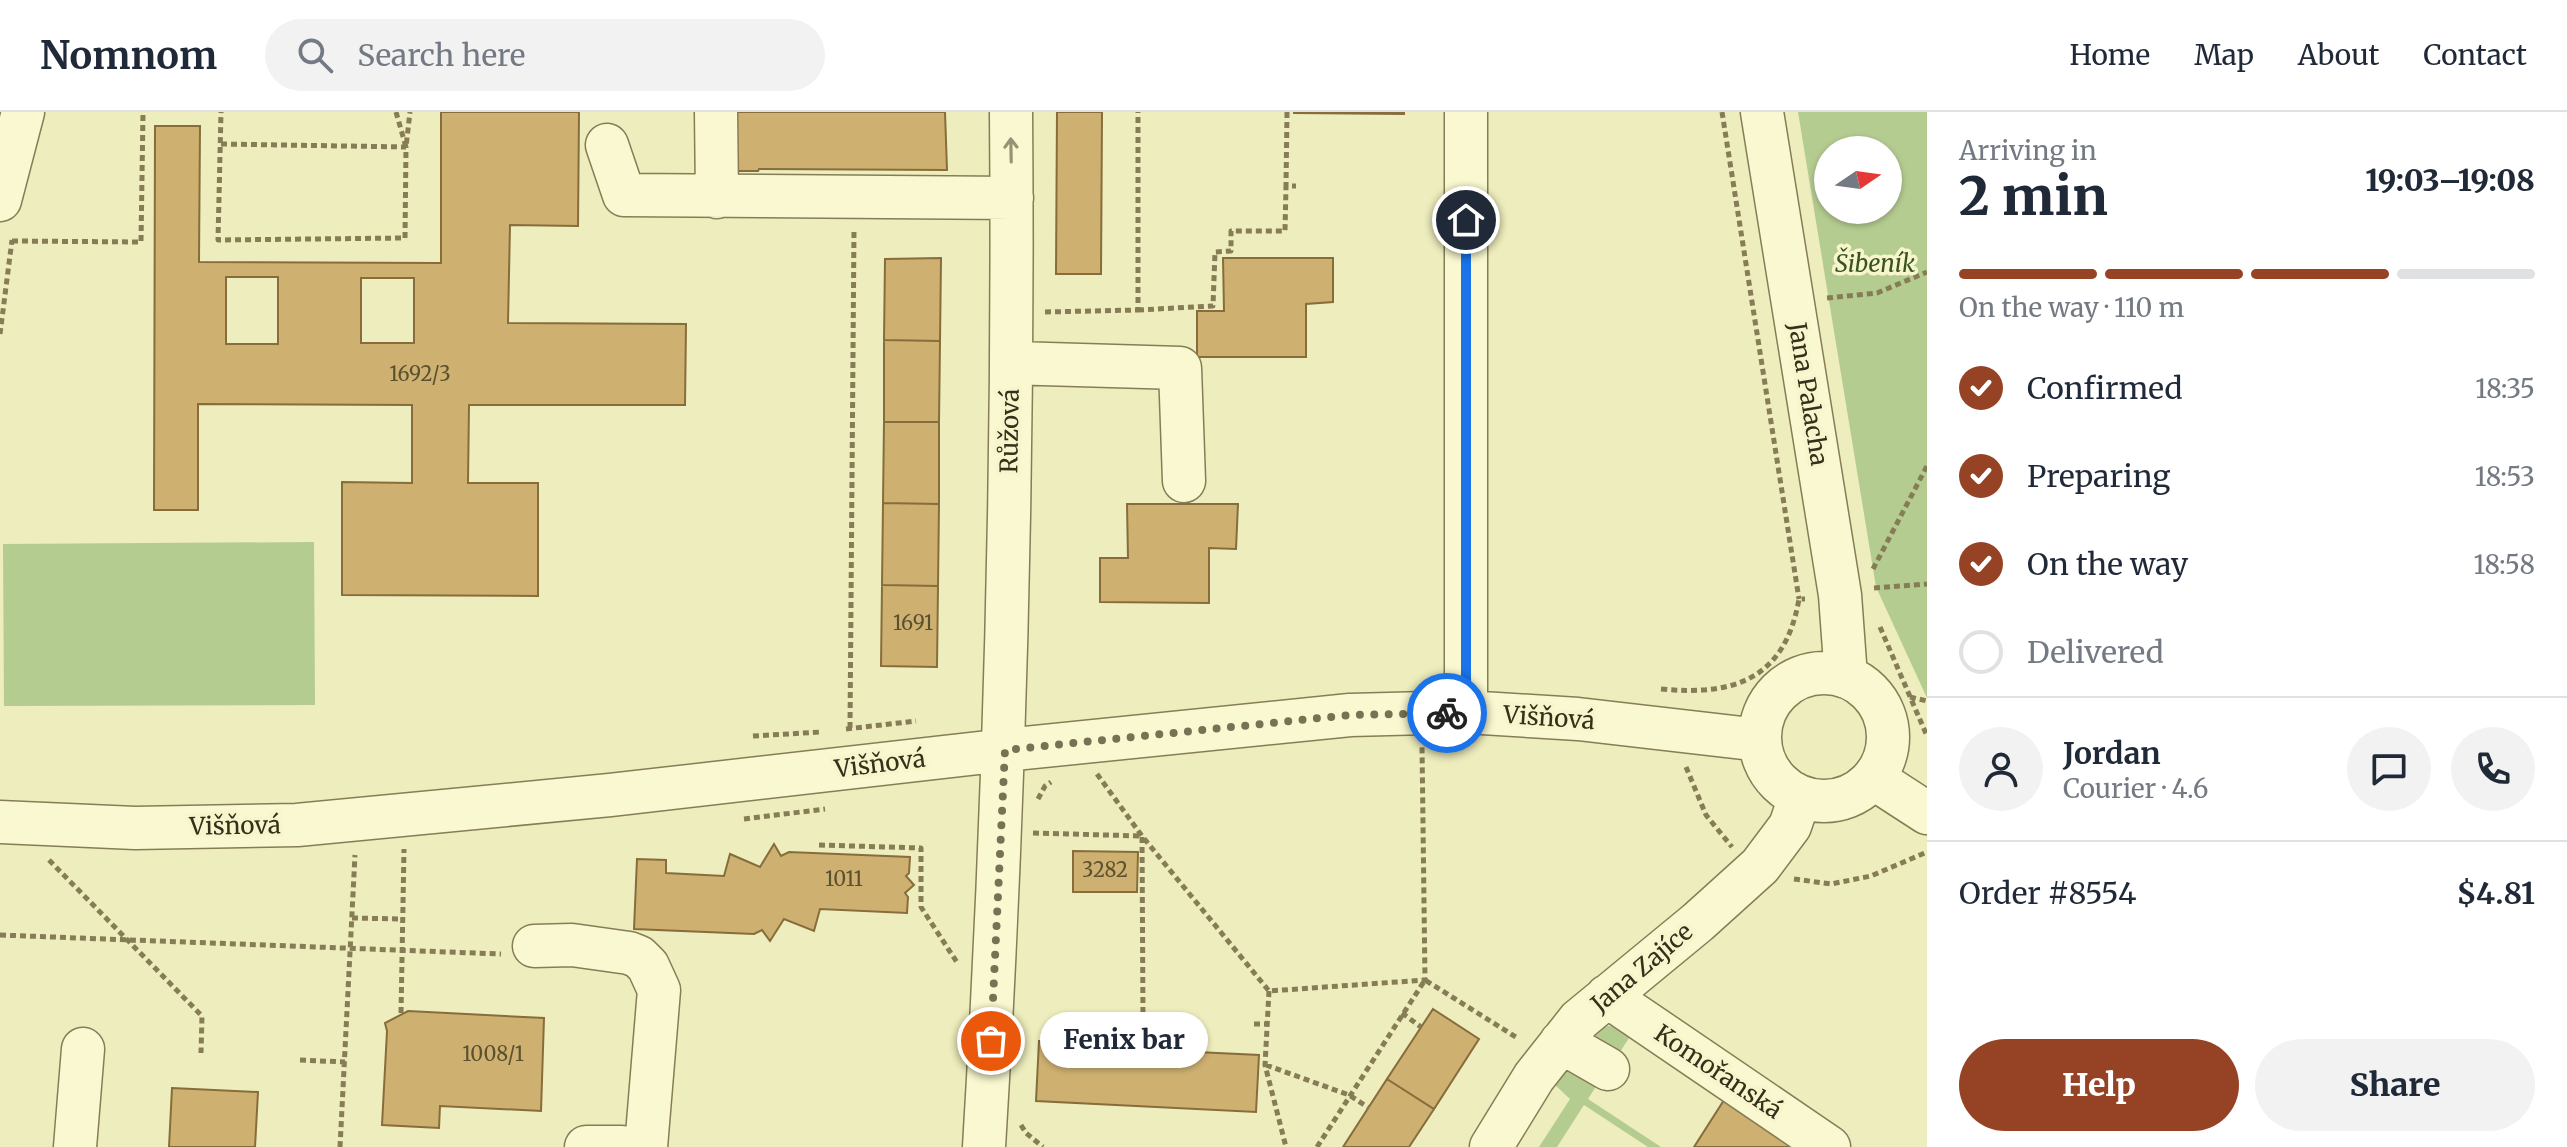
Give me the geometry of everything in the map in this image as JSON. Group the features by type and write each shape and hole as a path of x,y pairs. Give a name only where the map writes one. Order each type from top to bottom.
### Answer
{"street":[{"path":"0,200 23,112"},
{"path":"716,112 717,197"},
{"name":"Růžová","path":"984,1147 1005,750 1013,312 1011,112"},
{"path":"1466,112 1466,712"},
{"name":"Jana Palacha","path":"1762,112 1840,595 1846,677"},
{"path":"607,145 624,195 1012,198"},
{"path":"1012,363 1180,368 1184,481"},
{"path":"1825,673 1846,677 1863,687 1877,702 1886,720 1888,741 1884,761 1873,778 1858,791 1839,799 1819,801 1800,797 1771,774 1763,758 1760,740 1762,720 1771,701 1785,686 1804,676 1825,673"},
{"name":"Višňová","path":"0,822 135,828 297,825 610,795 1350,715 1466,712 1578,719 1760,740"},
{"path":"1873,778 1927,813"},
{"name":"Jana Zajíce","path":"1491,1147 1534,1077 1546,1044 1579,1020 1760,866 1790,826 1800,797"},
{"path":"522,950 572,945 618,951 639,957 648,966 659,990 646,1147"},
{"name":"Komořanská","path":"1607,996 1829,1147"},
{"path":"1546,1044 1608,1069"},
{"path":"75,1147 83,1049"},
{"path":"586,1147 622,1147"}],"path":[{"path":"12,241 141,242 143,112"},
{"path":"221,112 218,240 405,238 406,147 410,112"},
{"path":"396,112 406,147"},
{"path":"1138,112 1138,310"},
{"path":"1013,312 1213,306 1215,252 1231,251 1231,231 1285,231 1287,112"},
{"path":"1722,112 1799,599"},
{"path":"221,144 406,147"},
{"path":"1286,186 1296,186"},
{"path":"850,728 854,197"},
{"path":"1814,300 1877,293 1927,272"},
{"path":"1870,576 1927,466"},
{"path":"1864,588 1927,584"},
{"path":"1875,615 1927,736"},
{"path":"1910,697 1927,701"},
{"path":"842,730 917,721"},
{"path":"753,736 834,731"},
{"path":"1317,1147 1425,980 1422,737"},
{"path":"1092,768 1142,836 1269,991 1265,1065 1286,1147"},
{"path":"1032,810 1045,786 1055,779"},
{"path":"1025,833 1142,836"},
{"path":"1142,836 1143,1020"},
{"path":"401,1013 404,840"},
{"path":"819,845 921,848 921,907 961,970"},
{"path":"340,1147 355,846"},
{"path":"38,859 51,860 126,941 202,1016 201,1053"},
{"path":"352,918 402,919"},
{"path":"0,935 402,951 522,950"},
{"path":"1269,991 1425,980 1546,1044"},
{"path":"1402,1013 1421,1027"},
{"path":"1254,1024 1266,1024"},
{"path":"300,1060 345,1062"},
{"path":"1265,1065 1349,1095 1369,1108"}],"green space":[{"name":"Šibeník","path":"1798,112 1927,112 1927,698 1876,587 1816,224 1902,224 1902,136 1814,136 1814,209"},
{"path":"314,542 315,705 4,706 3,544"},
{"path":"1618,1024 1726,1097 1629,1038 1616,1058 1593,1036 1604,1027"},
{"path":"1573,1067 1600,1080 1588,1099 1661,1147 1648,1147 1584,1105 1557,1147 1539,1147 1570,1099 1554,1084 1559,1071"}],"building":[{"path":"441,112 579,112 578,226 510,225 508,323 686,324 685,405 469,405 468,483 538,483 538,596 342,595 342,482 412,483 412,405 198,404 198,510 154,510 155,126 200,126 199,262 441,263","holes":["226,277 278,277 278,344 226,344","361,278 414,278 414,343 361,343"]},
{"path":"730,112 945,112 947,170 727,171"},
{"path":"1057,112 1102,112 1101,274 1056,274"},
{"path":"1404,112 1404,114 1294,113"},
{"path":"941,258 940,341 884,340 885,259"},
{"path":"1223,258 1333,258 1333,302 1306,304 1306,357 1197,357 1197,311 1224,311"},
{"path":"884,340 940,341 939,422 884,422"},
{"path":"884,422 939,422 939,504 883,503"},
{"path":"883,503 939,504 938,586 882,585"},
{"path":"1127,504 1238,504 1236,549 1209,548 1209,603 1100,602 1100,558 1128,558"},
{"path":"882,585 938,586 937,667 881,666"},
{"path":"774,844 781,856 789,852 910,857 906,876 914,885 905,893 908,897 907,913 820,909 814,931 784,919 770,941 762,930 754,934 634,929 637,859 666,860 666,873 724,876 730,854 760,867"},
{"path":"1073,851 1138,852 1137,892 1073,892"},
{"path":"1433,1009 1479,1039 1434,1109 1387,1079"},
{"path":"408,1011 544,1018 541,1111 440,1106 439,1128 382,1125 385,1023"},
{"path":"1039,1041 1072,1042 1071,1046 1259,1055 1256,1112 1036,1101"},
{"path":"1387,1079 1434,1109 1409,1147 1343,1147"},
{"path":"172,1088 258,1092 255,1147 169,1147"},
{"path":"1726,1097 1803,1147 1694,1147"}],"way so far":[{"path":"991,1041 1005,750 1350,715 1447,713"}],"place":[{"name":"Fenix bar","path":"991,1041"}],"route":[{"path":"1447,713 1466,712 1466,220"}]}
